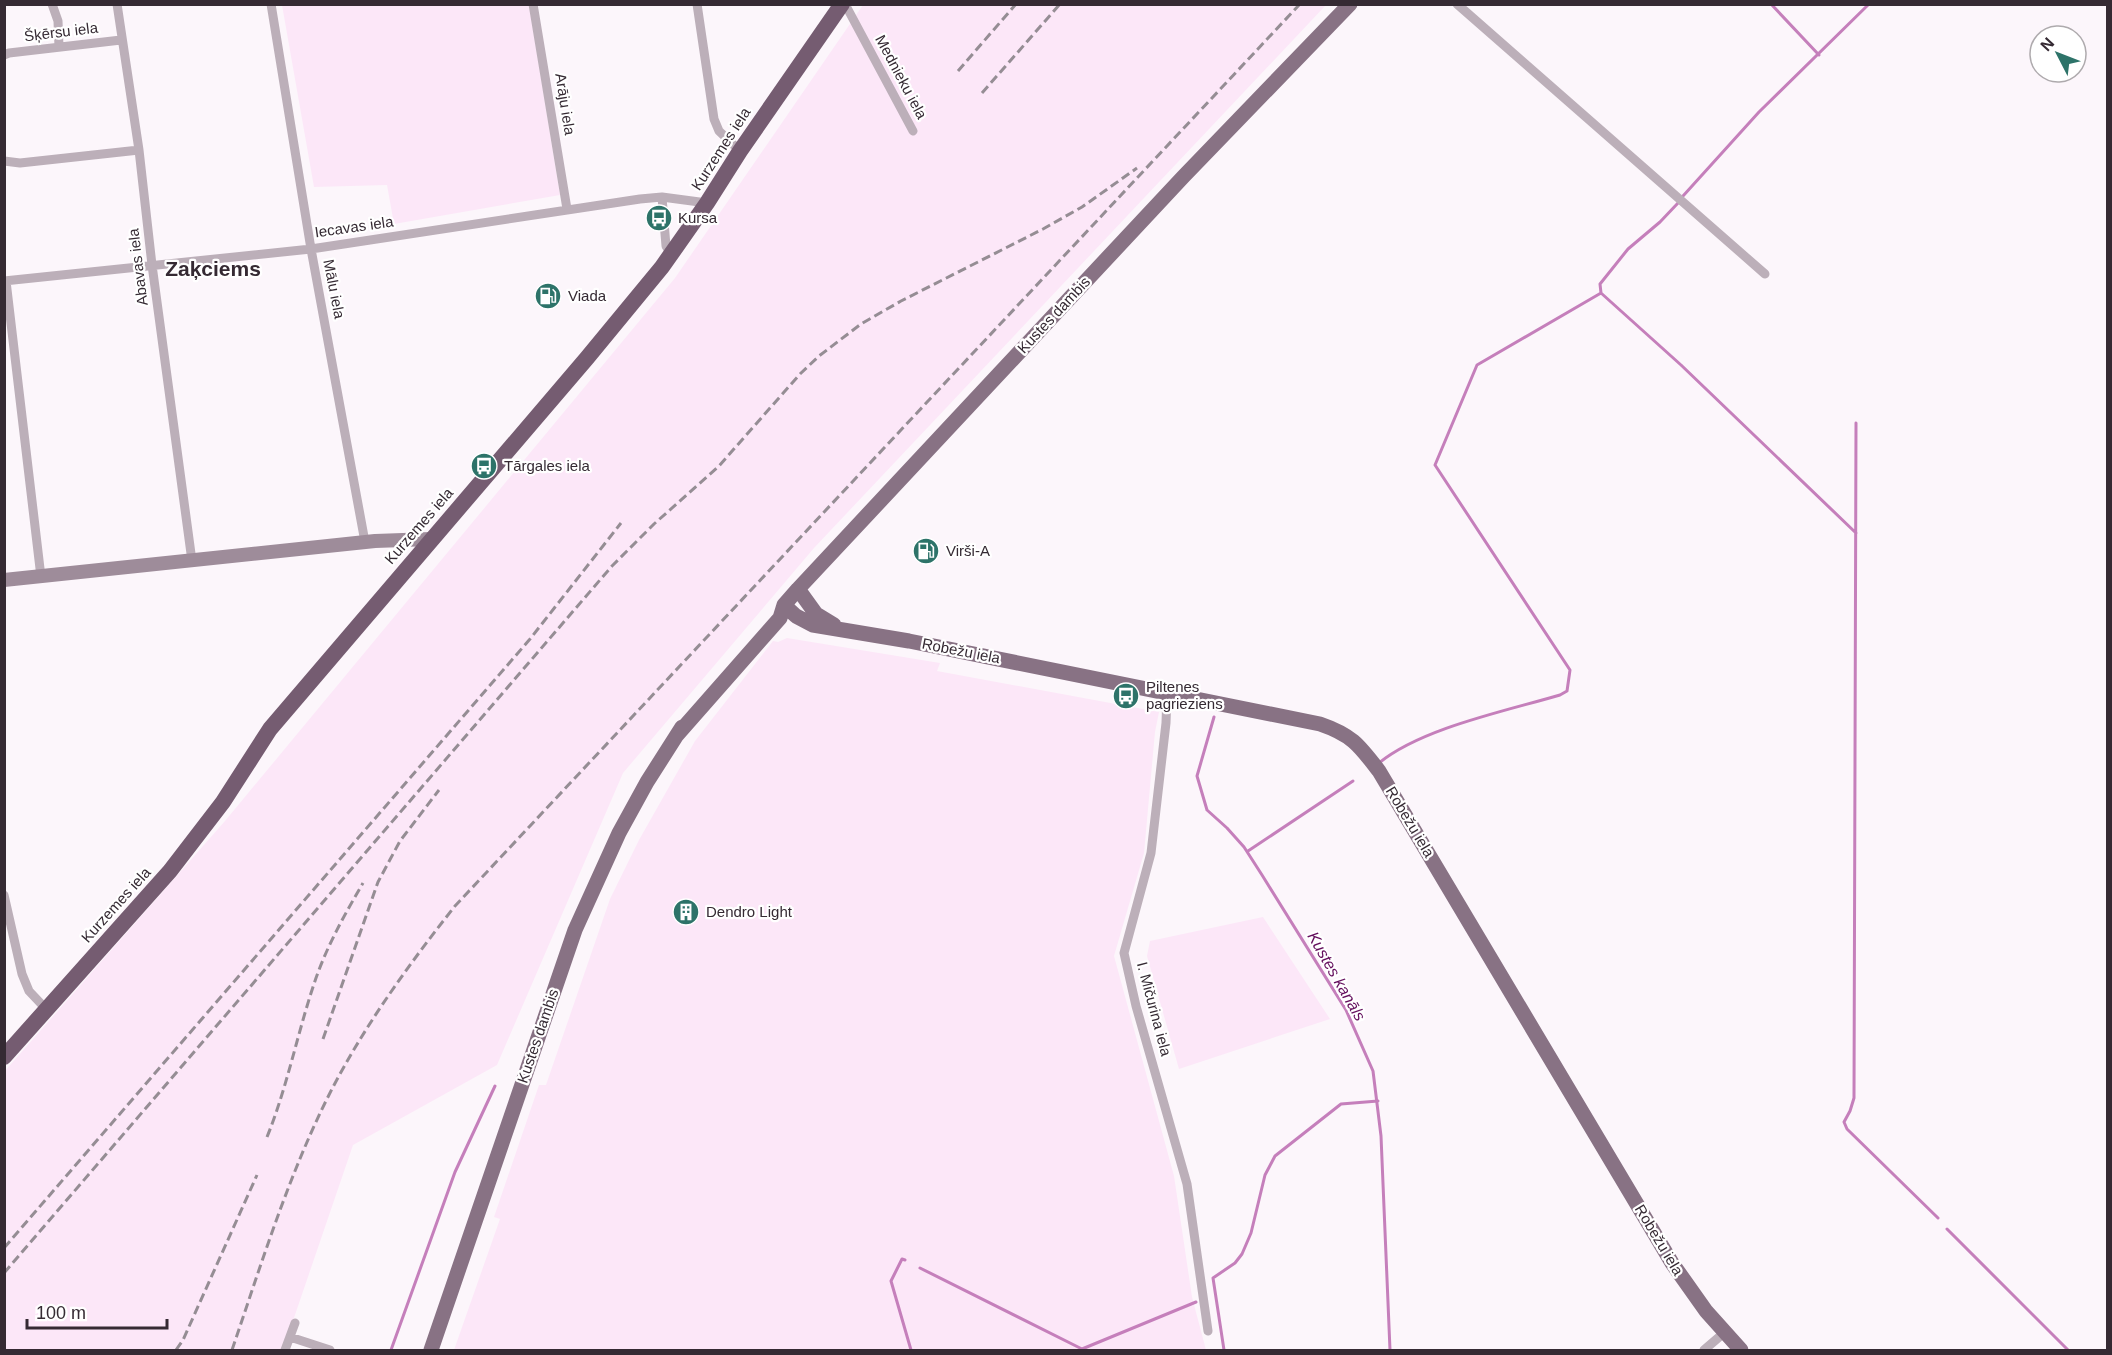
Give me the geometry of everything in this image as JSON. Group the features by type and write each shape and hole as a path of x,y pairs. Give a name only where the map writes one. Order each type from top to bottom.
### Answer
{"highway":[{"name":"Kurzemes iela","path":"4,1057 170,870 223,802 270,729 587,358 671,254 740,151 844,4"}],"main road":[{"name":"Kustes dambis","path":"431,1350 575,930 619,833 676,735 780,618 784,605 798,589 1183,177 1350,4"},
{"name":"Robežu iela","path":"798,589 816,614 842,629"},
{"name":"Robežu iela","path":"784,605 796,616 813,625 825,628 842,629 1167,693 1320,724 1341,731 1359,745 1379,771 1672,1263 1691,1292 1742,1350"}],"street":[{"path":"52,4 58,21 59,47"},
{"name":"Abavas iela","path":"117,4 139,150 152,266 192,561"},
{"name":"Mālu iela","path":"271,4 311,249 365,542"},
{"name":"Arāju iela","path":"534,4 567,209"},
{"path":"698,4 714,119 719,131 740,151"},
{"name":"Mednieku iela","path":"844,4 913,131"},
{"path":"1457,4 1765,274"},
{"name":"Šķērsu iela","path":"4,56 9,53 121,40"},
{"path":"4,161 20,163 139,150"},
{"path":"662,197 666,246 671,254"},
{"name":"Iecavas iela","path":"5,281 311,249 567,209 662,197 707,203"},
{"path":"5,281 41,577"},
{"path":"4,580 365,542 431,539"},
{"name":"I. Mičurina iela","path":"1167,693 1166,723 1151,853 1124,953 1136,1006 1187,1184 1208,1331"},
{"path":"4,895 22,974 29,991 46,1009"},
{"path":"4,945 15,943"},
{"path":"285,1350 295,1323"},
{"path":"1704,1350 1725,1332"},
{"path":"290,1337 330,1350"}],"shaded area":[{"path":"282,5 529,5 560,195 394,224 387,185 314,187"},
{"path":"863,5 1326,5 814,548 623,773 497,1065 353,1145 283,1350 5,1350 4,1072 225,821 675,278"},
{"path":"787,638 940,663 937,671 1159,712 1155,732 1144,853 1114,956 1174,1176 1192,1297 1206,1350 454,1350 500,1219 494,1217 539,1085 546,1085 610,899 639,840 695,741 773,641 778,642"},
{"path":"1263,917 1330,1019 1179,1069 1147,956 1150,941"}],"waterway":[{"path":"1771,4 1819,55"},
{"path":"1683,196 1759,112 1869,4"},
{"path":"1678,203 1628,249 1600,284 1601,293 1681,365 1856,533"},
{"path":"1379,763 1397,751 1441,730 1567,691 1570,670 1435,465 1477,365 1601,293"},
{"path":"1856,423 1854,1098 1844,1122 1847,1129 1938,1218"},
{"name":"Kustes kanāls","path":"1214,717 1197,776 1207,810 1244,847 1262,875 1346,1010 1373,1071 1381,1136 1390,1350"},
{"path":"1248,851 1353,781"},
{"path":"391,1350 455,1172 495,1086"},
{"path":"1224,1350 1213,1278 1235,1263 1242,1254 1251,1233 1265,1175 1275,1156 1341,1104 1378,1101"},
{"path":"1947,1229 2068,1350"},
{"path":"905,1260 902,1259 891,1281 911,1350"},
{"path":"920,1268 1082,1349 1196,1302"}],"railway":[{"path":"958,71 1016,4"},
{"path":"982,93 1060,4"},
{"path":"232,1350 290,1183 333,1087 360,1039 390,993 455,906 1300,4"},
{"path":"4,1273 612,566 654,524 719,466 800,374 819,356 861,324 1082,207 1137,168"},
{"path":"4,1248 530,639 621,523"},
{"path":"323,1039 378,882 400,841 439,790"},
{"path":"267,1137 321,965 337,929 363,883"},
{"path":"176,1350 183,1340 257,1175"}],"place":[{"name":"Kursa","path":"659,218"},
{"name":"Viada","path":"548,296"},
{"name":"Tārgales iela","path":"484,466"},
{"name":"Virši-A","path":"926,551"},
{"name":"Piltenes pagrieziens","path":"1126,696"},
{"name":"Dendro Light","path":"686,912"}],"district":[{"name":"Zaķciems","path":"213,269"}]}
